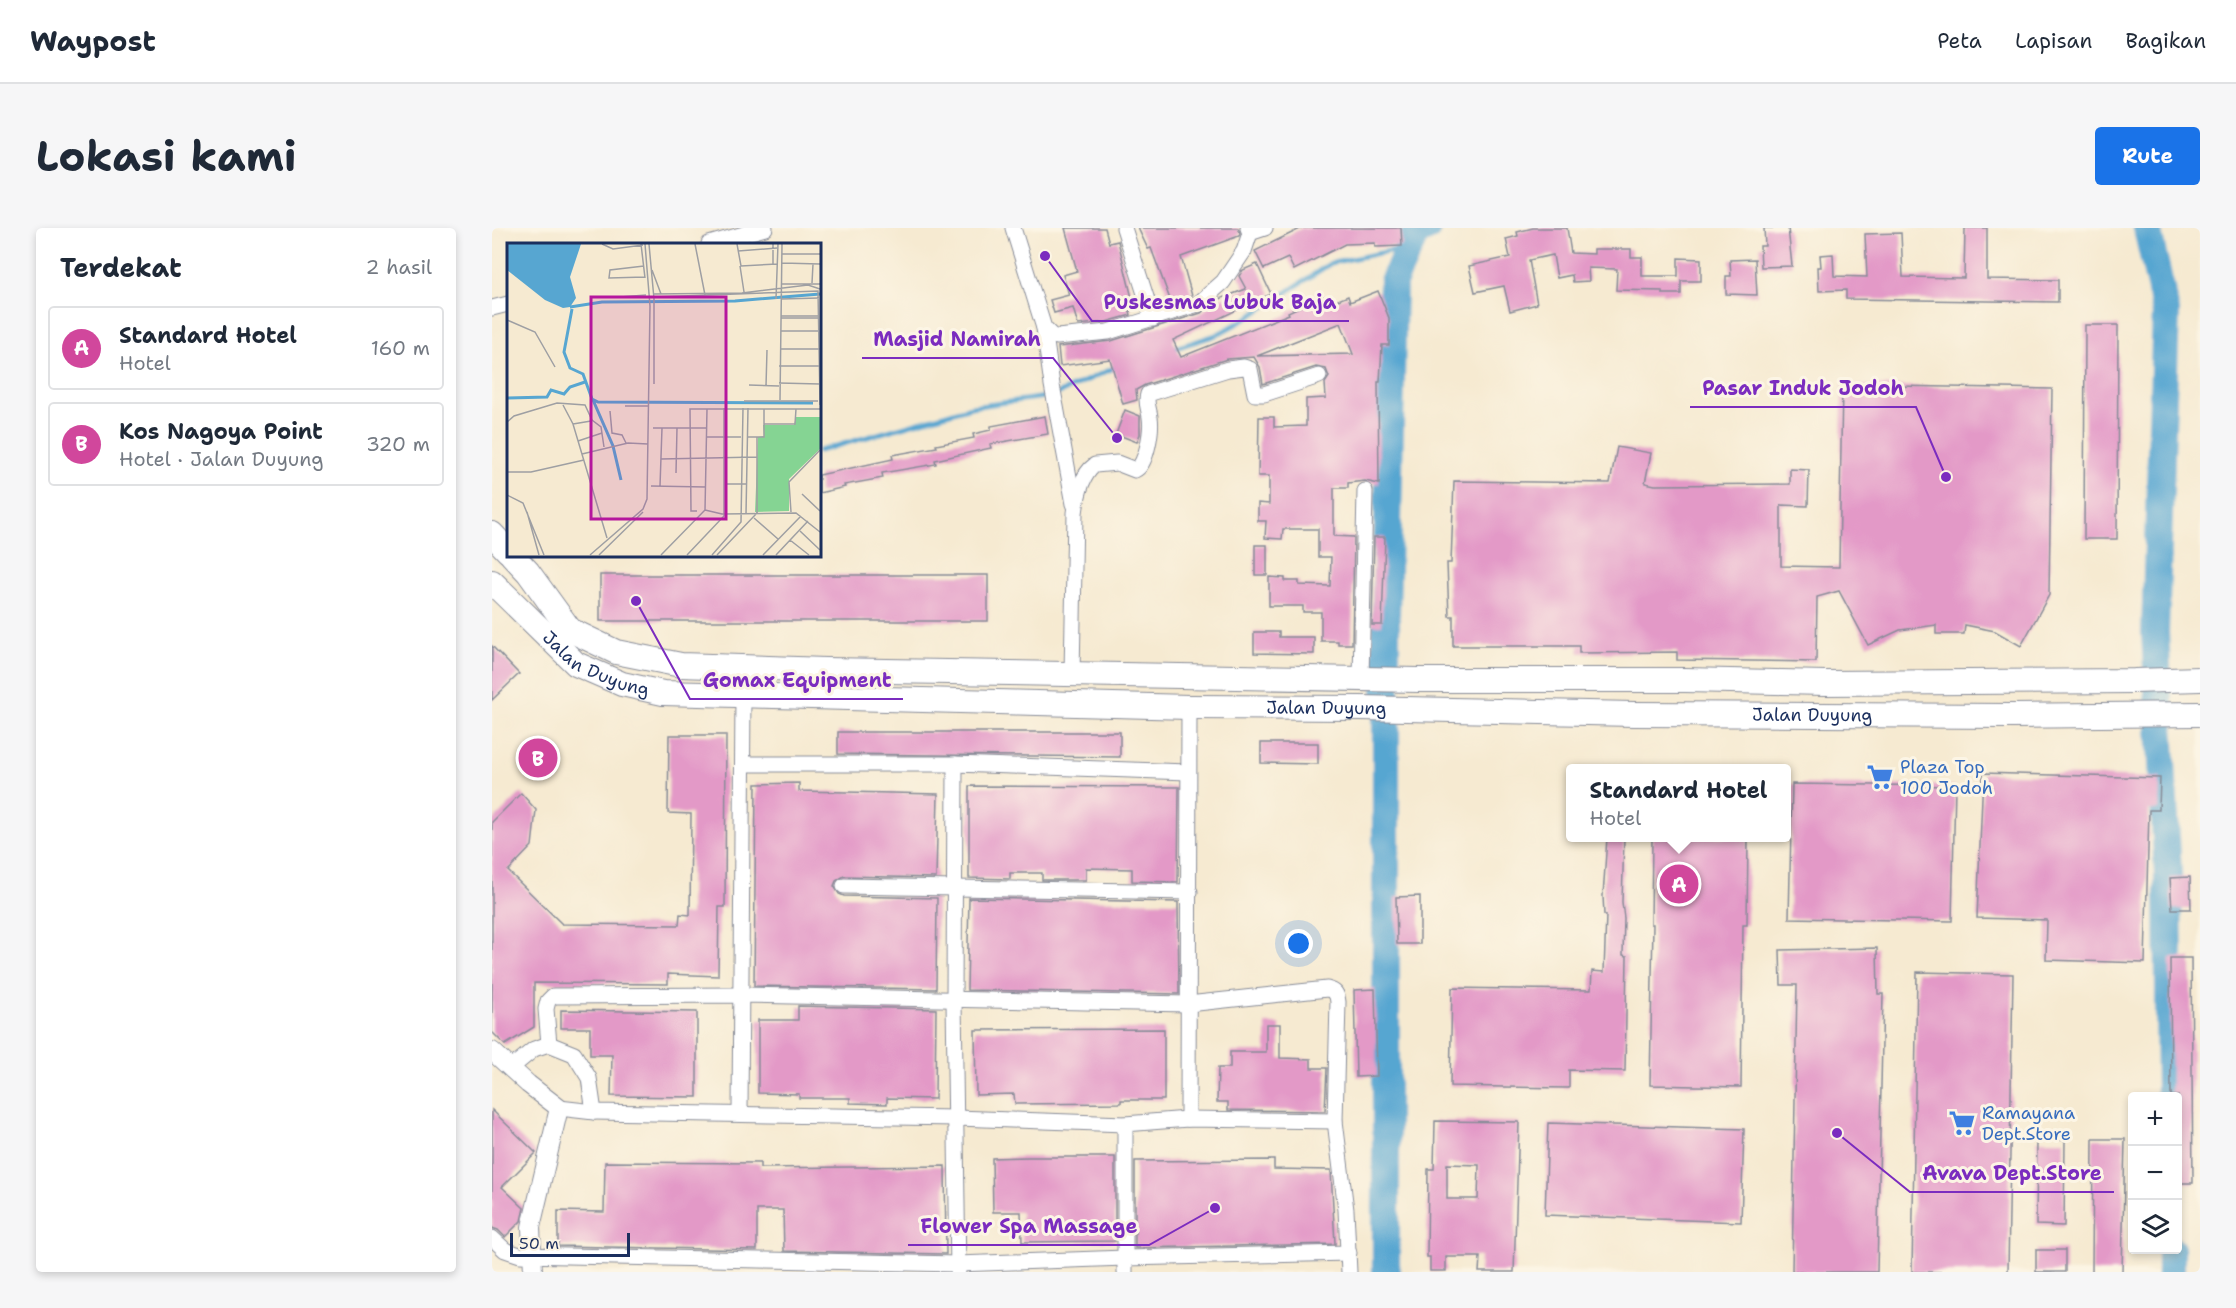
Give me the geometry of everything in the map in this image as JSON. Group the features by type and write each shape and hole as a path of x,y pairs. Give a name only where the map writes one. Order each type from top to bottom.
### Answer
{"highway":[{"path":"492,534 507,550"},
{"name":"Jalan Duyung","path":"513,556 528,572 570,630 616,652 681,665 920,672 1419,680 1685,680 1825,683 2193,679"},
{"name":"Jalan Duyung","path":"492,582 576,664 622,684 663,693 1190,707 1646,714 2011,716 2194,714"},
{"path":"919,701 920,672"},
{"path":"2011,716 2012,681"}],"street":[{"path":"712,243 765,228"},
{"path":"1012,228 1044,328 1075,513 1072,674"},
{"path":"1124,228 1153,319"},
{"path":"1044,328 1052,336 1065,337 1108,332 1198,304 1223,282 1244,251 1249,231 1265,228"},
{"path":"492,308 507,304"},
{"path":"1075,513 1084,477 1091,468 1101,463 1117,463 1135,470 1142,465 1151,418 1146,405 1146,396 1151,391 1243,367 1250,369 1255,394 1264,394 1319,376"},
{"path":"1364,679 1365,490"},
{"path":"740,1113 743,694"},
{"path":"1188,1119 1190,707"},
{"path":"744,764 955,764 1188,772"},
{"path":"955,764 954,1001 958,1268"},
{"path":"844,886 1190,892"},
{"path":"549,1044 546,1009 548,1001 553,996 740,995 1188,1004 1334,990 1338,1002 1335,1120 1349,1272"},
{"path":"511,1068 534,1049 549,1044 574,1054 589,1078 594,1112"},
{"path":"492,1051 559,1108 594,1112 740,1113 1125,1124 1188,1119 1335,1120"},
{"path":"532,1264 531,1227 559,1108"},
{"path":"1125,1124 1125,1265"},
{"path":"492,1238 510,1253 532,1264 958,1268 1125,1265 1349,1253"}],"building":[{"path":"1065,228 1105,228 1109,243 1118,241 1134,306 1129,307 1131,315 1106,322 1078,325 1073,308 1054,313 1050,300 1069,295 1063,275 1077,271"},
{"path":"1138,228 1238,228 1240,233 1239,236 1181,257 1192,296 1171,302 1151,248 1148,249"},
{"path":"1302,228 1401,228 1402,246 1375,247 1375,243 1345,244 1294,270 1288,258 1264,269 1255,251"},
{"path":"1533,228 1567,228 1571,253 1594,254 1594,249 1631,249 1631,257 1642,257 1642,276 1678,276 1678,258 1701,259 1701,281 1681,281 1681,294 1662,294 1662,291 1616,290 1617,269 1588,268 1589,281 1573,282 1572,275 1557,278 1553,255 1529,260 1537,304 1510,311 1504,286 1475,292 1469,266 1510,257 1506,239 1518,236 1517,232"},
{"path":"1764,228 1788,228 1792,266 1761,267 1760,246 1765,246"},
{"path":"1965,228 1987,228 1987,279 2058,280 2058,302 1846,299 1846,290 1819,291 1820,255 1833,254 1834,276 1867,277 1865,234 1901,233 1903,277 1964,278"},
{"path":"1755,259 1757,295 1726,294 1726,276 1731,276 1730,260"},
{"path":"1257,264 1271,294 1173,340 1181,357 1289,314 1288,312 1323,296 1326,305 1348,296 1350,302 1378,291 1389,318 1389,345 1382,345 1380,382 1378,382 1379,484 1365,481 1348,483 1348,488 1334,488 1334,536 1354,537 1352,644 1321,641 1321,612 1303,612 1303,606 1269,606 1269,577 1285,578 1285,581 1299,581 1299,585 1330,586 1331,557 1318,557 1318,529 1283,529 1282,539 1265,538 1266,521 1258,521 1258,503 1269,504 1269,476 1258,476 1259,417 1274,417 1274,427 1306,426 1306,399 1326,398 1325,383 1329,377 1326,369 1316,367 1263,384 1260,367 1254,357 1227,359 1145,385 1136,390 1137,400 1123,404 1110,359 1060,366 1058,347 1111,341 1201,313 1217,300 1246,289 1239,276 1243,270","holes":["1341,323 1353,354 1257,356"]},
{"path":"2085,325 2118,325 2117,539 2084,539"},
{"path":"1842,385 2052,389 2049,595 2021,646 1995,631 1965,625 1964,634 1936,634 1936,625 1900,630 1868,645 1839,591 1817,597 1816,662 1677,660 1677,652 1579,653 1579,646 1453,646 1453,616 1449,616 1447,563 1451,563 1454,481 1610,483 1617,447 1651,453 1645,483 1655,485 1790,484 1790,469 1809,470 1808,506 1781,505 1781,566 1839,567"},
{"path":"1125,410 1140,416 1140,434 1137,442 1116,434"},
{"path":"1045,416 1048,434 990,444 991,448 935,460 936,464 882,473 883,478 844,485 845,487 820,493 820,475 893,459 892,455 974,438 973,434 991,430 991,426"},
{"path":"1374,537 1385,537 1382,625 1372,625"},
{"path":"1255,545 1267,545 1267,575 1255,575"},
{"path":"600,575 988,575 988,621 600,621"},
{"path":"1254,632 1279,632 1279,637 1314,637 1314,654 1254,653"},
{"path":"492,646 519,674 492,700"},
{"path":"838,732 1120,732 1120,757 838,754"},
{"path":"669,735 726,735 725,907 719,907 718,976 668,974 668,984 534,983 534,1027 505,1045 492,1032 492,822 521,793 536,810 532,846 508,871 562,924 679,925 680,914 690,915 691,814 668,813"},
{"path":"1261,743 1318,743 1318,764 1261,763"},
{"path":"1983,773 2160,778 2159,810 2149,810 2145,963 2046,960 2047,920 1977,918"},
{"path":"799,783 799,791 938,794 936,878 844,876 836,881 834,886 839,894 844,896 937,898 936,989 754,986 756,784"},
{"path":"1792,784 1955,786 1952,921 1789,918"},
{"path":"969,786 1179,787 1178,882 1132,881 1132,869 1086,868 1086,880 1042,880 1042,873 1010,873 1010,879 969,878"},
{"path":"1607,842 1624,842 1623,955 1627,956 1625,1071 1569,1070 1569,1088 1450,1086 1452,988 1591,990 1592,971 1604,972 1606,915 1604,915"},
{"path":"1652,842 1748,842 1747,925 1743,925 1741,1087 1650,1085 1653,924 1651,924"},
{"path":"2190,877 2191,909 2172,909 2170,878"},
{"path":"1420,896 1420,944 1397,944 1396,897"},
{"path":"969,898 1178,902 1179,994 967,990"},
{"path":"1877,948 1878,994 1883,994 1877,1272 1792,1272 1797,985 1781,985 1780,950"},
{"path":"2170,958 2191,958 2193,1183 2182,1183 2182,1092 2171,1092"},
{"name":"Ramayana Dept.Store","path":"1917,972 2013,974 2008,1272 1912,1272"},
{"path":"1375,989 1377,1076 1356,1077 1354,990"},
{"path":"798,1006 936,1009 935,1099 887,1098 887,1104 850,1103 850,1098 799,1098 799,1094 758,1093 758,1020 798,1020"},
{"path":"561,1010 697,1012 697,1097 611,1096 612,1055 590,1055 590,1028 561,1028"},
{"path":"1266,1024 1280,1024 1280,1058 1311,1059 1311,1068 1327,1068 1325,1111 1228,1110 1228,1102 1217,1102 1218,1068 1230,1068 1230,1052 1266,1052"},
{"path":"1164,1029 1164,1100 1121,1100 1121,1103 1015,1104 1014,1094 976,1095 975,1030"},
{"path":"492,1110 536,1153 502,1187 524,1208 521,1221 505,1237 492,1228"},
{"path":"1435,1121 1519,1122 1514,1272 1479,1272 1480,1257 1446,1257 1446,1271 1430,1271 1430,1257 1427,1257 1428,1169 1434,1169","holes":["1447,1164 1479,1165 1478,1199 1447,1199"]},
{"path":"1548,1123 1744,1129 1741,1222 1545,1215"},
{"path":"2093,1139 2125,1139 2122,1272 2092,1272"},
{"path":"2037,1140 2065,1140 2064,1226 2036,1225"},
{"path":"1115,1157 1115,1241 1022,1242 1021,1212 993,1212 992,1158"},
{"path":"1274,1160 1274,1169 1331,1170 1335,1244 1135,1248 1135,1161"},
{"path":"605,1162 760,1163 760,1168 945,1166 946,1254 784,1251 783,1210 757,1210 757,1250 558,1246 558,1211 604,1212"},
{"path":"2036,1250 2065,1250 2065,1272 2036,1272"}],"waterway":[{"path":"1386,1272 1386,616 1393,282 1416,233 1427,228"},
{"path":"2147,228 2166,312 2155,632 2168,874 2170,1092"},
{"path":"1172,349 1216,335 1249,317 1331,263 1409,247"},
{"path":"820,451 971,407 1053,396 1118,366"},
{"path":"2171,1254 2171,1272"}],"place":[{"name":"Puskesmas Lubuk Baja","path":"1045,256"},
{"name":"Masjid Namirah","path":"1117,438"},
{"name":"Pasar Induk Jodoh","path":"1946,477"},
{"name":"Gomax Equipment","path":"636,601"},
{"name":"Kos Nagoya Point","path":"538,758"},
{"name":"Plaza Top 100 Jodoh","path":"1880,777"},
{"name":"Standard Hotel","path":"1679,884"},
{"name":"Ramayana Dept.Store","path":"1962,1123"},
{"name":"Avava Dept.Store","path":"1837,1133"},
{"name":"Flower Spa Massage","path":"1215,1208"}]}
